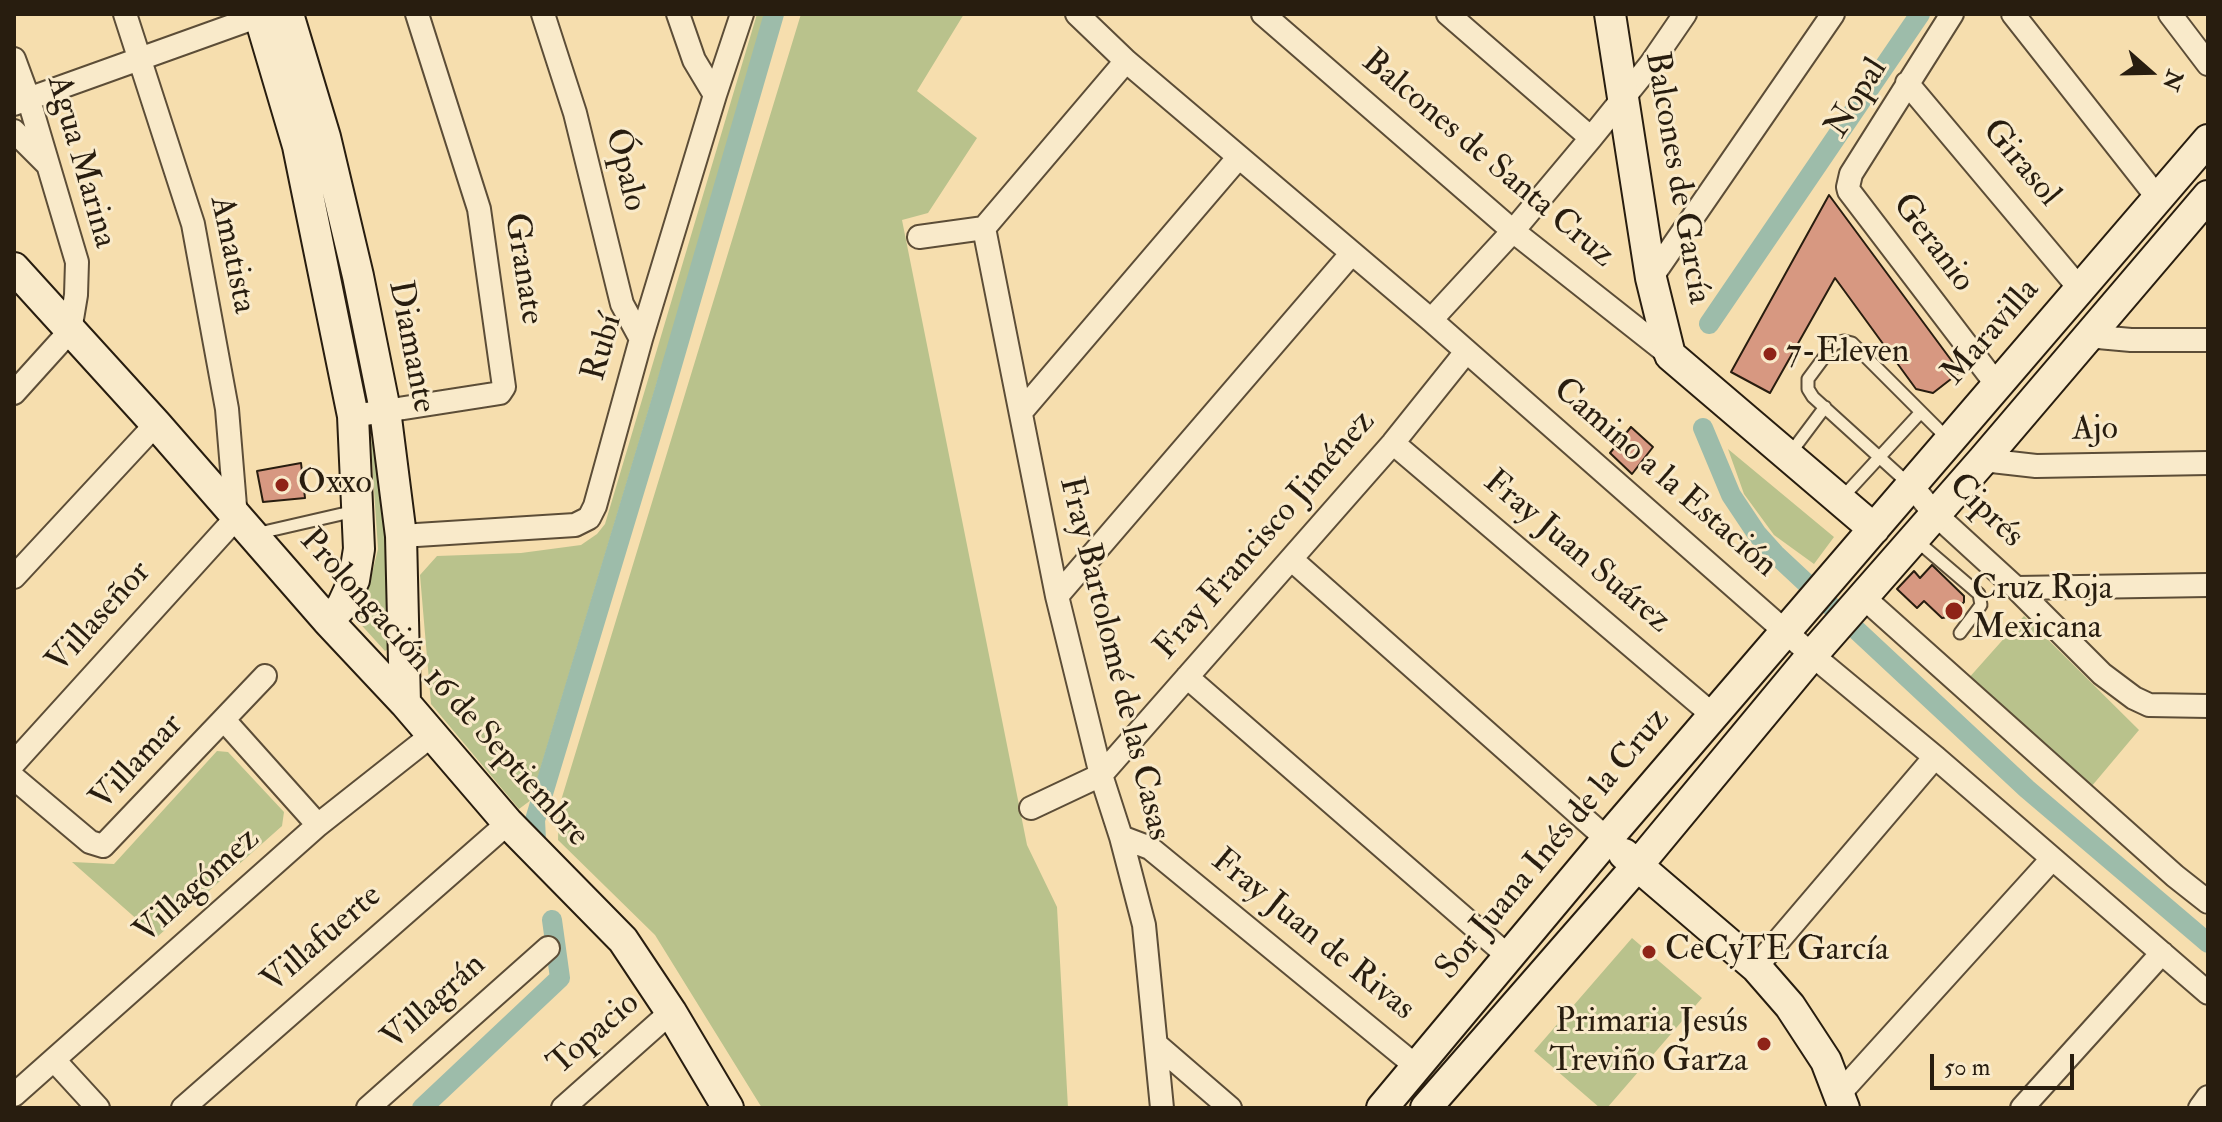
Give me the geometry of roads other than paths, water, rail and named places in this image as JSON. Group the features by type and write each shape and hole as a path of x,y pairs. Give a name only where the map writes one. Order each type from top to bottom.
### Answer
{"street":[{"name":"Amatista","path":"125,14 193,224 227,409 244,526"},
{"name":"Granate","path":"353,416 500,393 505,380 479,209 417,14"},
{"name":"Ópalo","path":"543,14 575,113 622,304 641,339"},
{"path":"678,14 694,60 715,95"},
{"name":"Rubí","path":"401,536 575,525 589,518 742,14"},
{"name":"Camino a la Estación","path":"1077,14 1126,61 1466,352 1820,646 1935,757 2208,993"},
{"name":"Balcones de Santa Cruz","path":"1263,14 1513,231 1670,355"},
{"path":"1448,14 1591,138"},
{"name":"Balcones de García","path":"1610,14 1651,278 1670,355"},
{"path":"1431,320 1513,231 1591,138 1650,65 1685,14"},
{"path":"1651,278 1833,14"},
{"name":"Nopal","path":"1849,180 1952,14"},
{"path":"2013,14 2157,197"},
{"path":"2170,14 2208,64"},
{"path":"21,100 268,15"},
{"name":"Diamante","path":"268,15 329,152 385,410 401,536 405,703"},
{"name":"Diamante","path":"268,15 353,416 359,549 354,580 342,606 328,621"},
{"name":"Agua Marina","path":"14,59 21,100 49,166 77,262 70,331"},
{"path":"919,237 984,228 1126,61"},
{"name":"Girasol","path":"1907,83 2080,289"},
{"path":"14,131 49,166"},
{"name":"Maravilla","path":"1834,578 2208,140"},
{"path":"1021,412 1238,158"},
{"name":"Geranio","path":"1849,180 1849,191 1997,385"},
{"path":"1426,1108 1637,866 1934,513 2203,207"},
{"name":"Fray Bartolomé de las Casas","path":"984,228 1057,596 1101,775 1144,925 1162,1108"},
{"path":"1057,596 1352,253"},
{"name":"Prolongación 16 de Septiembre","path":"14,268 156,424 328,621 405,703 508,823 623,940 671,1012 728,1108"},
{"path":"14,393 70,331"},
{"path":"2087,336 2131,340 2208,340"},
{"name":"Fray Francisco Jiménez","path":"1031,808 1101,775 1393,443 1466,352"},
{"path":"1670,355 1874,529"},
{"path":"14,577 156,424"},
{"name":"Fray Juan Suárez","path":"1393,443 1714,716"},
{"name":"Ajo","path":"1983,460 2036,466 2208,463"},
{"name":"Ciprés","path":"1911,485 1934,513 2016,588 2102,674 2134,698 2149,705 2208,706"},
{"name":"Villaseñor","path":"14,763 244,526"},
{"path":"1291,559 1637,866 1756,967 1814,1040 1842,1100 2052,859"},
{"name":"Sor Juana Inés de la Cruz","path":"1382,1108 1607,839 1834,578"},
{"path":"2016,588 2208,585"},
{"path":"1860,600 2208,902"},
{"name":"Villamar","path":"14,778 90,842 103,846 265,676"},
{"path":"1187,677 1508,956"},
{"path":"224,720 318,825"},
{"name":"Villagómez","path":"14,1095 318,825 432,735"},
{"path":"1756,967 1935,757"},
{"name":"Villafuerte","path":"183,1108 508,823"},
{"name":"Fray Juan de Rivas","path":"1121,837 1150,848 1417,1067"},
{"name":"Villagrán","path":"368,1108 548,948"},
{"path":"2022,1108 2162,953"},
{"name":"Topacio","path":"563,1108 671,1012"},
{"path":"1157,1045 1230,1108"},
{"path":"54,1060 98,1108"},
{"path":"2200,1108 2208,1097"}],"lane":[{"path":"1911,485 1808,389 1808,379 1834,344 1844,341 1852,343 1949,441"},
{"path":"1788,456 1825,407"},
{"path":"1840,501 1921,412"},
{"path":"244,526 359,510"},
{"path":"1913,538 1979,594 1981,605 1960,633"}],"waterway":[{"path":"536,840 535,820 774,14"},
{"path":"1709,324 1920,14"},
{"path":"1703,428 1731,495 1757,534 1775,554 2027,789 2208,943"},
{"path":"422,1108 560,978 552,920"}],"place":[{"name":"7-Eleven","path":"1770,354"},
{"name":"Oxxo","path":"282,485"},
{"name":"Cruz Roja Mexicana","path":"1954,611"},
{"name":"CeCyTE García","path":"1649,952"},
{"name":"Primaria Jesús Treviño Garza","path":"1764,1044"}]}
